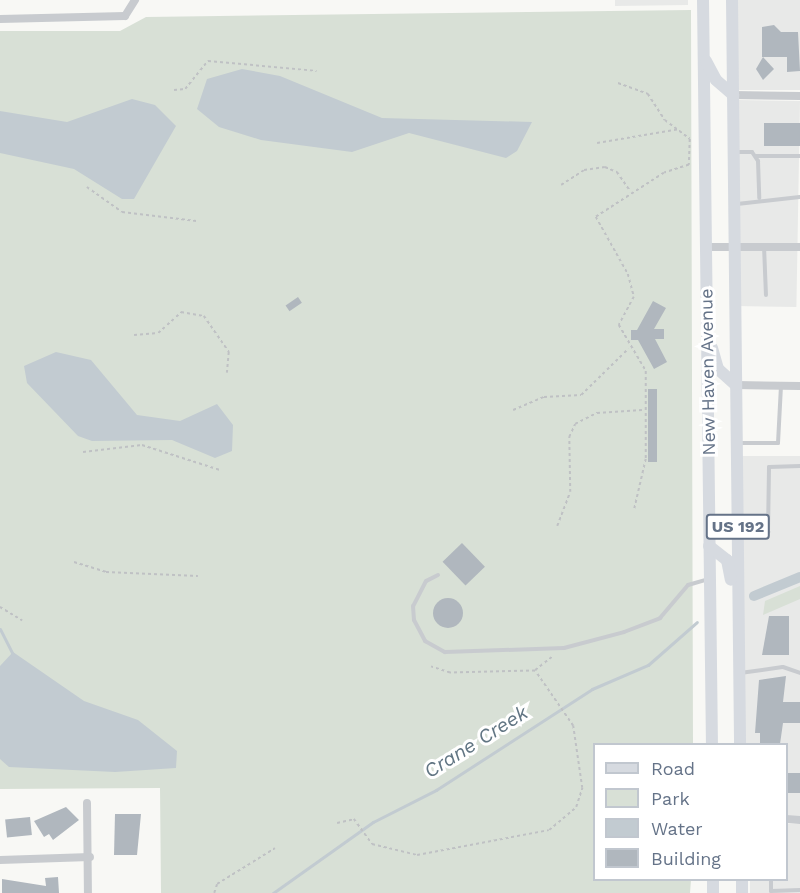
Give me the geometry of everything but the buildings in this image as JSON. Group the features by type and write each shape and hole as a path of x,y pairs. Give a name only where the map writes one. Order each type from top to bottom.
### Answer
{"main road":[{"name":"New Haven Avenue","path":"704,0 712,743"},
{"name":"New Haven Avenue","path":"732,0 740,743"},
{"path":"704,57 716,80 733,95"},
{"path":"708,333 718,369 736,385"},
{"path":"709,546 730,567 732,656 740,691"}],"street":[{"path":"0,19 125,16 132,12 135,0"},
{"path":"733,95 800,96"},
{"path":"706,247 735,245 800,247"},
{"path":"736,385 800,386"},
{"path":"87,803 90,857 88,893"},
{"path":"0,860 90,857"}],"lane":[{"path":"734,152 755,156 800,156"},
{"path":"755,156 759,198"},
{"path":"735,204 759,198 800,197"},
{"path":"764,246 766,295"},
{"path":"737,443 778,442 781,386"},
{"path":"738,538 768,532 769,467 800,466"},
{"path":"438,575 426,581 413,606 420,635 434,649 564,648 660,618 688,585 710,579"},
{"path":"740,673 783,667 800,673"},
{"path":"771,881 771,891 800,890"}],"path":[{"path":"174,90 185,88 208,62 317,71"},
{"path":"618,83 648,94 665,120 681,129 690,139 689,165 630,192 596,217 628,274 634,297 619,325 629,348 642,357 646,371 643,410 646,459 634,511"},
{"path":"597,143 681,129"},
{"path":"561,184 584,170 605,167 617,172 630,192"},
{"path":"87,186 122,212 196,221"},
{"path":"135,335 158,333 181,312 204,316 229,352 227,373"},
{"path":"513,410 544,397 581,395 629,348"},
{"path":"557,526 570,492 569,437 575,424 597,412 643,410"},
{"path":"83,452 142,446 220,470"},
{"path":"74,562 106,572 198,576"},
{"path":"0,607 22,620"},
{"path":"431,667 450,673 535,670 564,648"},
{"path":"337,823 349,818 358,823 366,837 379,847 417,855 483,845 564,822 582,788 567,717 535,670"},
{"path":"214,893 218,884 275,849"}],"shaded area":[{"path":"615,0 688,0 688,5 615,6"},
{"path":"738,0 800,0 800,90 738,90"},
{"path":"739,100 800,101 796,307 735,306"},
{"path":"737,456 800,456 800,820 788,819 788,743 740,743"},
{"path":"788,824 800,824 800,893 750,893 750,881 788,881"}],"green space":[{"path":"691,10 693,743 593,743 593,881 691,881 690,893 161,893 160,788 0,789 0,31 120,31 146,17"},
{"path":"800,586 800,599 763,615 765,601"}],"water":[{"path":"242,69 280,76 382,118 532,122 517,151 506,158 409,133 352,152 261,140 219,127 197,109 207,79"},
{"path":"132,99 155,105 176,126 134,199 122,199 74,169 0,153 0,111 67,122"},
{"path":"56,352 91,360 137,415 180,421 217,404 233,425 232,451 215,458 172,440 92,441 78,436 27,383 24,366"},
{"path":"13,652 84,701 138,720 177,751 176,768 115,772 9,767 0,759 0,666"}],"waterway":[{"name":"Crane Creek","path":"754,596 800,577"},
{"name":"Crane Creek","path":"273,893 373,822 436,790 592,689 648,665 697,622"},
{"path":"0,629 12,653"}]}
